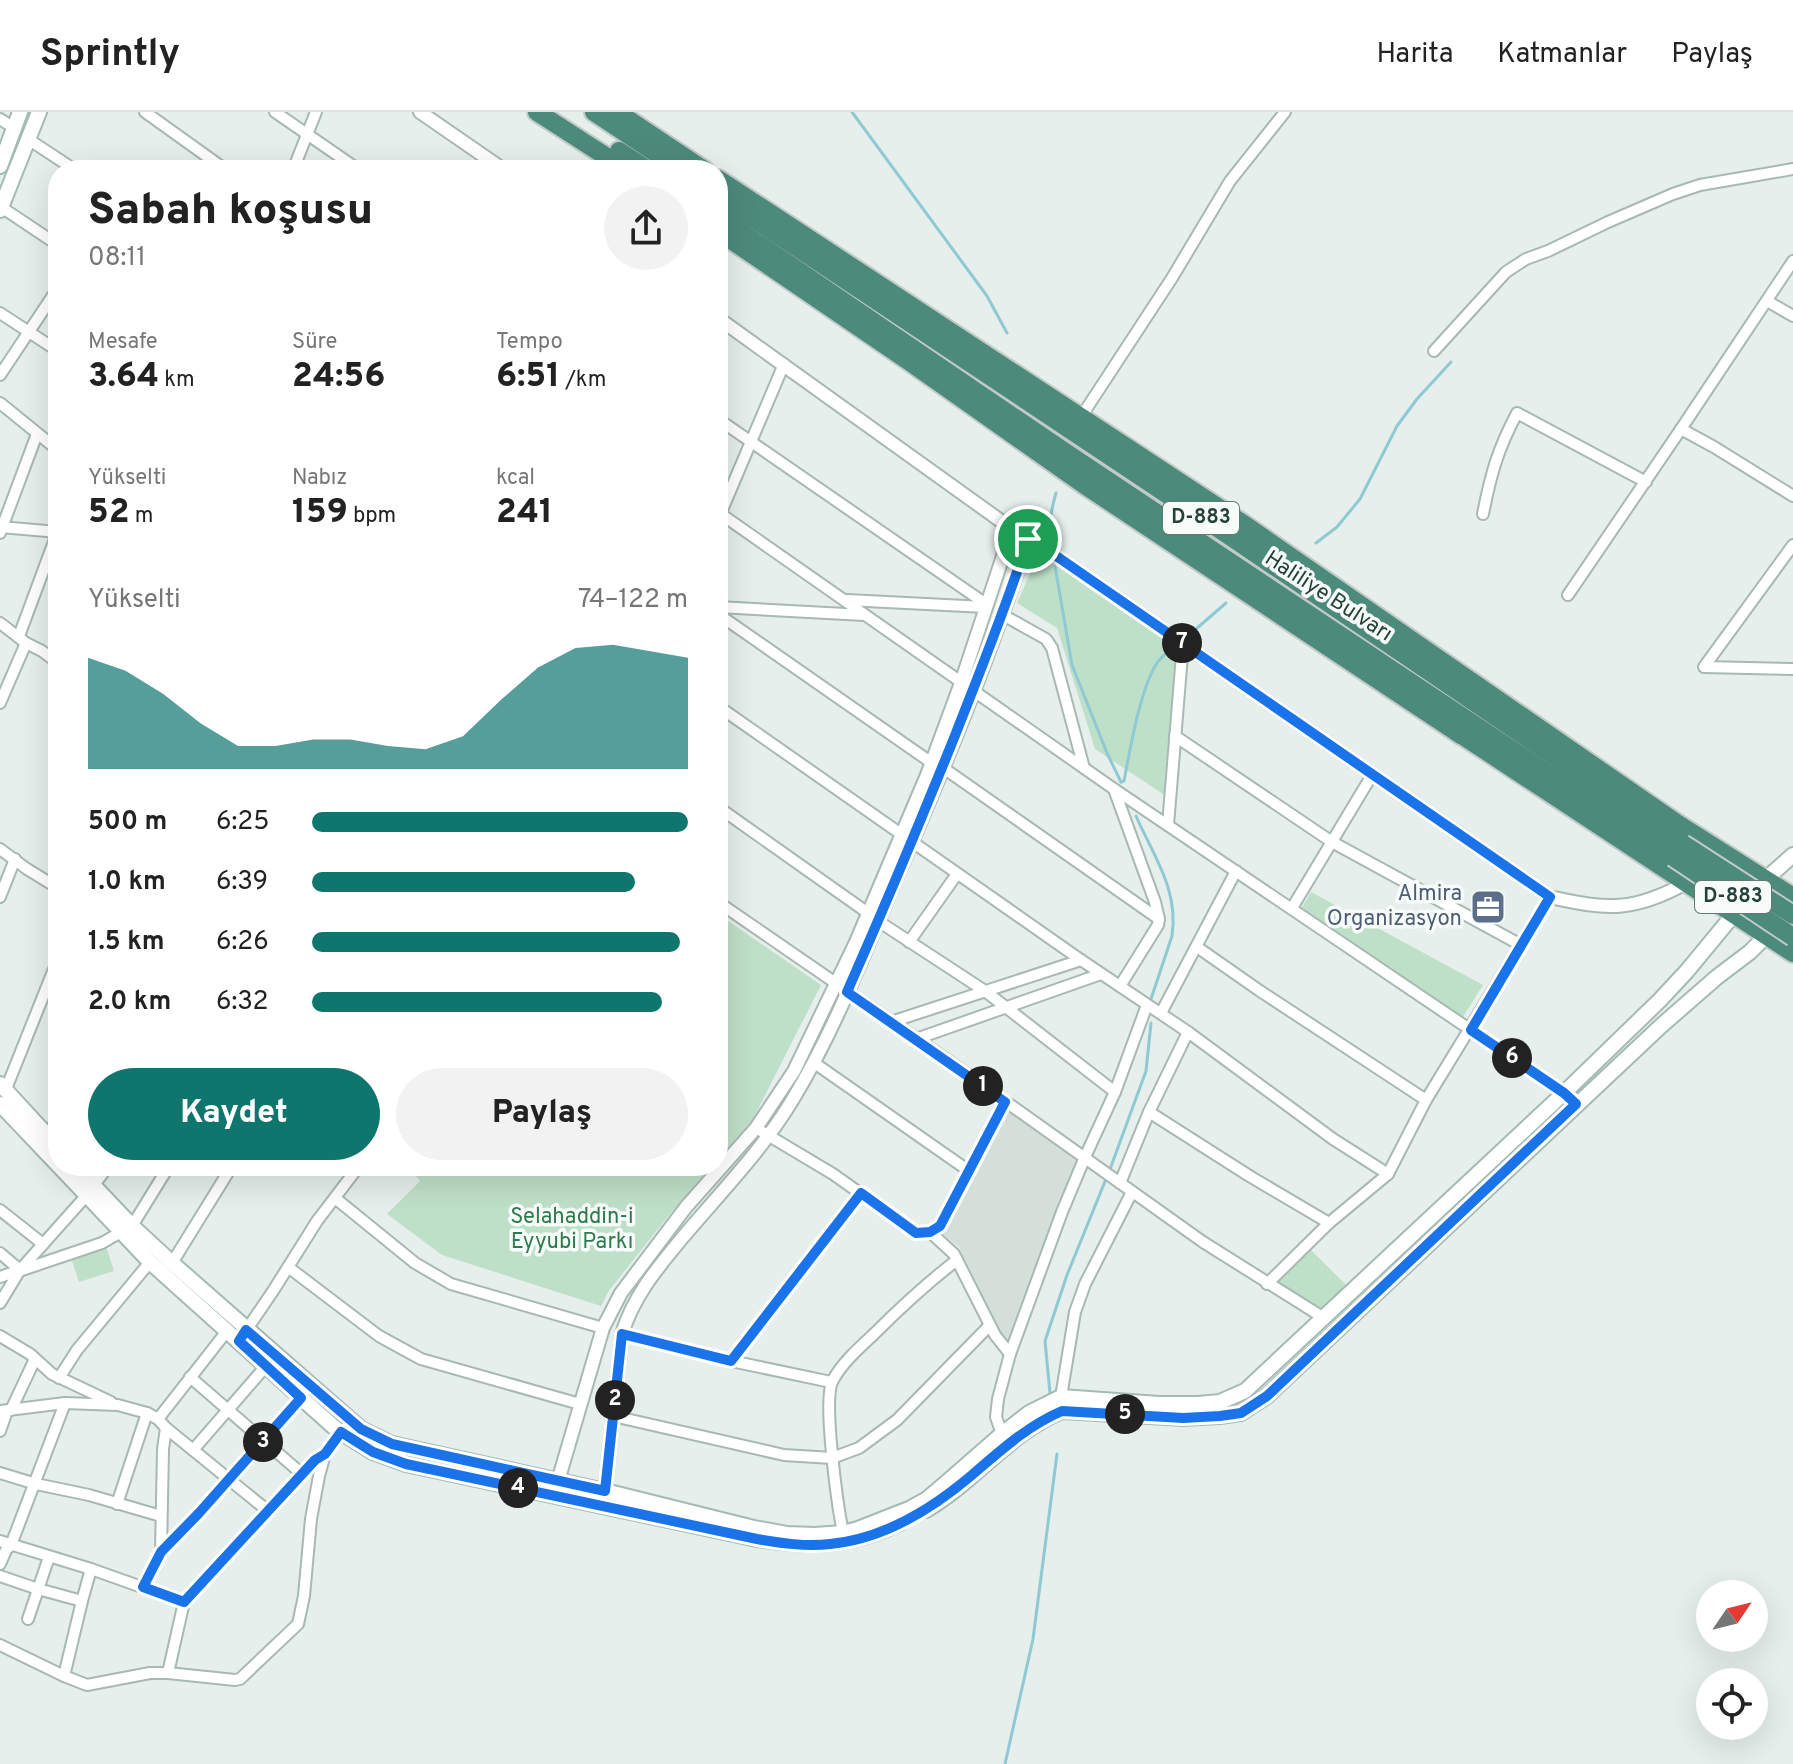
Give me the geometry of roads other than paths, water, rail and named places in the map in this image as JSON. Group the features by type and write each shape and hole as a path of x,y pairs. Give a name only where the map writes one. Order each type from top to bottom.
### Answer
{"highway":[{"path":"537,112 611,160"},
{"path":"560,112 633,160"},
{"path":"594,112 666,160"},
{"path":"617,112 689,160"},
{"path":"728,186 927,317 1078,426 1242,523 1675,822 1793,897"},
{"name":"Haliliye Bulvarı","path":"728,201 1078,426 1678,850 1793,937"},
{"name":"Haliliye Bulvarı","path":"728,223 1307,614 1678,850 1793,915"},
{"path":"728,238 1083,484 1793,953"},
{"path":"910,362 1065,452"},
{"path":"1321,600 1443,663"},
{"path":"1307,614 1461,735"}],"main road":[{"path":"0,166 20,112"},
{"path":"0,208 39,112"},
{"path":"127,1229 150,1262 237,1334 361,1429 392,1444 772,1532 843,1533 891,1518 927,1499 1029,1413 1061,1397 1159,1404 1220,1402 1245,1391 1564,1093 1678,981 1764,879 1793,855"},
{"path":"71,1176 127,1229 172,1263 266,1366 301,1398 341,1432 373,1452 406,1464 757,1539 809,1545 847,1541 884,1531 945,1498 1020,1434 1062,1411 1183,1418 1241,1413 1254,1406 1662,1025 1750,952 1793,906"},
{"path":"3,1087 48,1136"},
{"path":"0,1104 48,1155"},
{"path":"81,1176 90,1191"}],"street":[{"path":"145,112 212,160"},
{"path":"275,112 344,160"},
{"path":"297,160 316,112"},
{"path":"420,112 490,160"},
{"path":"1078,426 1230,181 1285,112"},
{"path":"0,119 14,128"},
{"path":"28,139 60,160"},
{"path":"1434,351 1506,272 1526,259 1638,208 1700,185 1793,169"},
{"path":"0,208 48,239"},
{"path":"1568,595 1793,261"},
{"path":"1767,301 1793,316"},
{"path":"0,375 48,303"},
{"path":"0,313 48,344"},
{"path":"728,325 1012,529 1049,551 1550,897 1616,907 1650,901 1686,883"},
{"path":"728,494 784,364"},
{"path":"0,403 48,442"},
{"path":"1483,514 1490,476 1500,446 1517,413 1646,482"},
{"path":"728,426 986,606"},
{"path":"1681,429 1793,496"},
{"path":"37,434 1,529 48,531"},
{"path":"728,521 1576,1104"},
{"path":"937,765 1012,529"},
{"path":"605,1491 622,1334 628,1313 657,1268 769,1136 813,1062 847,992 873,917 937,765 973,690 1003,615 1028,539"},
{"path":"1793,545 1704,667 1793,669"},
{"path":"0,703 48,562"},
{"path":"845,600 986,606"},
{"path":"728,608 866,615"},
{"path":"1003,615 1046,639 1052,648 1084,768"},
{"path":"728,621 1159,919"},
{"path":"0,623 48,656"},
{"path":"1168,825 1183,643"},
{"path":"728,713 1188,1032 1333,1139 1388,1174"},
{"path":"1175,736 1332,842 1521,945"},
{"path":"1292,908 1372,775"},
{"path":"1114,789 1159,919 1120,986"},
{"path":"728,814 909,942 985,991 1115,1092"},
{"path":"0,849 48,882"},
{"path":"0,897 15,859"},
{"path":"1161,1013 1236,871"},
{"path":"909,942 957,874"},
{"path":"1267,1284 1329,1223 1388,1174 1426,1100 1550,897"},
{"path":"728,909 1203,1242 1324,1318"},
{"path":"728,1160 756,1128 794,1071 856,942 873,917"},
{"path":"1197,947 1426,1100"},
{"path":"891,1022 1081,960"},
{"path":"916,1039 1101,974"},
{"path":"3,1087 48,982"},
{"path":"1002,1434 996,1417 1010,1354 1062,1212 1089,1160 1147,1005"},
{"path":"1117,1180 1188,1032"},
{"path":"813,1062 969,1171"},
{"path":"756,1128 861,1193 916,1233 930,1232 940,1226 1005,1102"},
{"path":"1149,1112 1329,1223"},
{"path":"0,1303 20,1270 101,1176"},
{"path":"0,1277 102,1243 127,1229 162,1176"},
{"path":"172,1263 226,1176"},
{"path":"161,1552 162,1424 190,1377 237,1334 352,1176"},
{"path":"558,1481 603,1328 621,1293 713,1176"},
{"path":"1061,1397 1075,1312 1085,1284 1132,1192"},
{"path":"731,1361 861,1193"},
{"path":"335,1198 415,1263 451,1284 603,1328"},
{"path":"0,1210 43,1244"},
{"path":"930,1232 954,1254 995,1335 1010,1354"},
{"path":"0,1253 20,1270"},
{"path":"843,1533 832,1458 831,1382 857,1350 920,1288 957,1260"},
{"path":"59,1378 77,1350 150,1262"},
{"path":"288,1267 379,1336 421,1359 580,1404"},
{"path":"613,1416 784,1455 832,1458 859,1448 897,1420 990,1325"},
{"path":"622,1334 831,1382"},
{"path":"0,1336 59,1378 118,1405 147,1413 268,1511"},
{"path":"0,1431 6,1411 35,1359"},
{"path":"193,1450 266,1366"},
{"path":"190,1377 302,1474"},
{"path":"143,1587 161,1552 301,1398"},
{"path":"6,1411 65,1403 118,1405"},
{"path":"0,1564 6,1543 36,1484 65,1403"},
{"path":"117,1504 147,1413"},
{"path":"168,1673 184,1602 315,1460 325,1454 341,1432"},
{"path":"0,1645 87,1685 150,1673 240,1679 298,1624 304,1596 311,1519 325,1454"},
{"path":"0,1473 161,1516"},
{"path":"6,1543 184,1602"},
{"path":"28,1619 49,1557"},
{"path":"64,1676 91,1569"},
{"path":"0,1576 82,1601"}],"waterway":[{"path":"852,112 987,296 1007,333"},
{"path":"1316,543 1337,527 1360,499 1397,426 1451,362"},
{"path":"1051,541 1051,517 1056,493"},
{"path":"1055,566 1072,665 1121,782"},
{"path":"1189,635 1226,603"},
{"path":"1121,782 1124,781 1136,720 1151,674 1159,660 1175,645"},
{"path":"1136,816 1163,874 1172,904 1172,936 1151,999"},
{"path":"1109,1172 1146,1071 1151,1023"},
{"path":"1050,1393 1045,1341 1067,1275 1106,1179"},
{"path":"1005,1764 1033,1639 1057,1454"}],"place":[{"name":"Almira Organizasyon","path":"1488,907"}],"park label":[{"name":"Selahaddin-i Eyyubi Parkı","path":"572,1230"}]}
